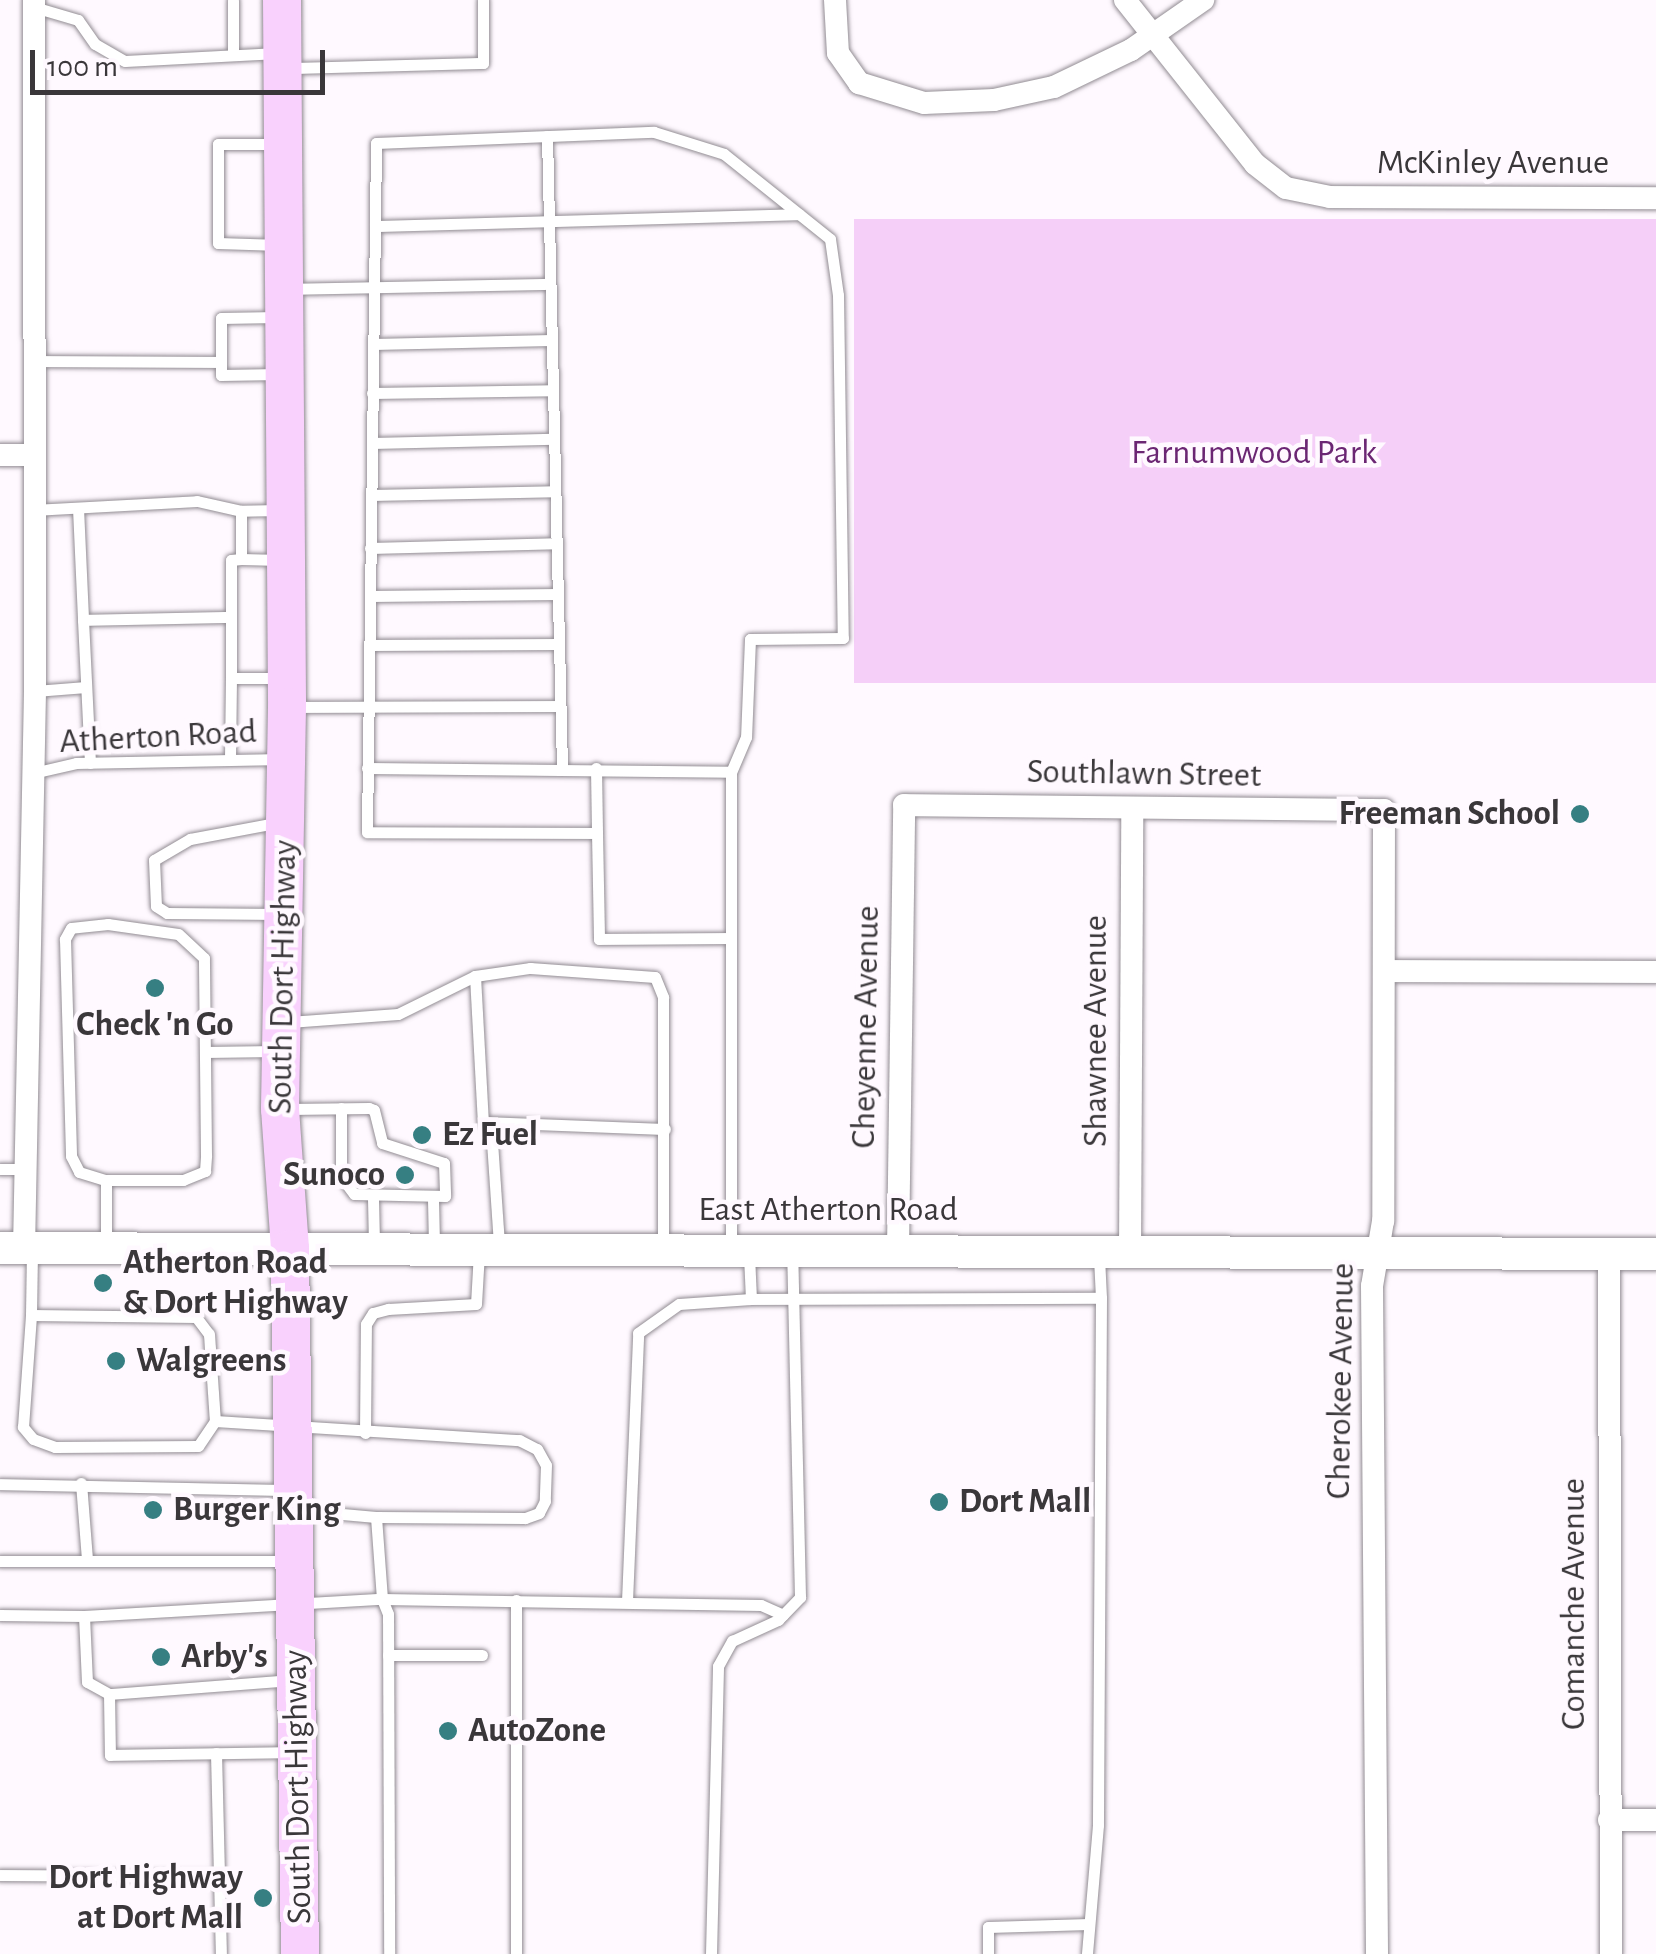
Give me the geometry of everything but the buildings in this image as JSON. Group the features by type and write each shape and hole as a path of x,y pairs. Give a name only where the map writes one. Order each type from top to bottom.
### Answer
{"main road":[{"name":"South Dort Highway","path":"282,0 286,759 279,914 280,1109 290,1249 300,1954"}],"street":[{"path":"835,0 838,53 859,83 924,102 994,100 1054,86 1150,36 1204,0"},
{"path":"1125,0 1150,36"},
{"path":"19,1249 26,1169 35,691 34,4"},
{"name":"McKinley Avenue","path":"1150,36 1255,164 1286,188 1330,197 1656,198"},
{"path":"0,454 33,454"},
{"name":"Southlawn Street","path":"904,805 1384,810"},
{"name":"Cheyenne Avenue","path":"898,1250 904,805"},
{"name":"Shawnee Avenue","path":"1114,1252 1132,810"},
{"name":"Cherokee Avenue","path":"1378,1954 1376,1252 1382,1222 1384,810"},
{"path":"1384,971 1656,972"},
{"name":"East Atherton Road","path":"19,1249 1656,1254"},
{"name":"Comanche Avenue","path":"1609,1254 1611,1954"},
{"path":"1610,1820 1656,1820"}],"lane":[{"path":"232,0 232,52"},
{"path":"34,4 78,20 96,44 125,61 197,62 232,52 282,61 483,62 483,0"},
{"path":"597,833 366,832 376,143 654,132 724,154 830,238 838,295 843,638 750,640 746,737 731,772 727,938 740,1250 751,1299"},
{"path":"546,136 562,768"},
{"path":"282,144 218,144 218,243 284,245"},
{"path":"374,226 548,225 799,214"},
{"path":"284,374 221,375 221,318 374,287 550,284"},
{"path":"373,344 552,340"},
{"path":"32,361 221,362"},
{"path":"372,394 553,390"},
{"path":"372,443 554,440"},
{"path":"371,495 555,490"},
{"path":"34,510 197,501 241,511 284,510"},
{"path":"78,508 90,763"},
{"path":"241,511 241,559"},
{"path":"370,548 556,543"},
{"path":"230,758 232,560 285,560"},
{"path":"370,596 558,594"},
{"path":"83,620 231,617"},
{"path":"369,645 558,644"},
{"path":"231,678 368,706 559,706"},
{"path":"35,691 86,687"},
{"name":"Atherton Road","path":"34,773 90,763 286,759"},
{"path":"368,768 731,772"},
{"path":"596,768 599,939 727,938"},
{"path":"279,914 167,913 156,906 154,860 190,839 285,821"},
{"path":"108,924 178,934 204,958 205,1052 205,1171 183,1180 106,1180 79,1172 71,1156 65,939 71,928 108,924"},
{"path":"205,1052 398,1014 475,976 530,968 654,977 663,997 663,1250"},
{"path":"475,976 478,1116 490,1127 664,1130"},
{"path":"280,1109 341,1108 368,1108 378,1116 382,1143 442,1160 445,1196 434,1200 373,1199 354,1194 341,1177 341,1108"},
{"path":"365,1433 366,1324 373,1313 476,1304 489,1249 490,1127"},
{"path":"0,1169 26,1169"},
{"path":"283,1176 341,1177"},
{"path":"106,1180 106,1249"},
{"path":"373,1199 374,1249"},
{"path":"434,1200 434,1249"},
{"path":"19,1249 32,1314 23,1427 55,1447 198,1446 215,1422 208,1334 196,1317 32,1314"},
{"path":"711,1954 718,1666 732,1642 783,1615 800,1598 798,1298 792,1251"},
{"path":"1087,1954 1098,1825 1100,1298 1114,1252"},
{"path":"626,1601 638,1334 679,1304 798,1298 1100,1298"},
{"path":"0,1484 81,1483 294,1500 376,1517 524,1518 539,1513 545,1501 546,1464 537,1449 519,1440 293,1430 215,1422"},
{"path":"81,1483 88,1559"},
{"path":"376,1517 388,1655 389,1954"},
{"path":"0,1561 88,1559 104,1566 294,1561"},
{"path":"0,1615 236,1611 295,1600 382,1599 761,1605 783,1615"},
{"path":"516,1600 516,1954"},
{"path":"84,1616 87,1682 109,1694 296,1680"},
{"path":"388,1655 482,1655"},
{"path":"109,1694 110,1754 297,1752"},
{"path":"216,1753 221,1954"},
{"path":"0,1875 219,1876"},
{"path":"988,1954 988,1927 1089,1924"}],"green space":[{"name":"Farnumwood Park","path":"854,219 1656,219 1656,683 854,683"}],"place":[{"name":"Freeman School","path":"1580,814"},
{"name":"Check 'n Go","path":"155,988"},
{"name":"Ez Fuel","path":"422,1135"},
{"name":"Sunoco","path":"405,1175"},
{"name":"Atherton Road & Dort Highway","path":"103,1283"},
{"name":"Walgreens","path":"116,1361"},
{"name":"Dort Mall","path":"939,1502"},
{"name":"Burger King","path":"153,1510"},
{"name":"Arby's","path":"161,1657"},
{"name":"AutoZone","path":"448,1731"},
{"name":"Dort Highway at Dort Mall","path":"263,1898"}]}
